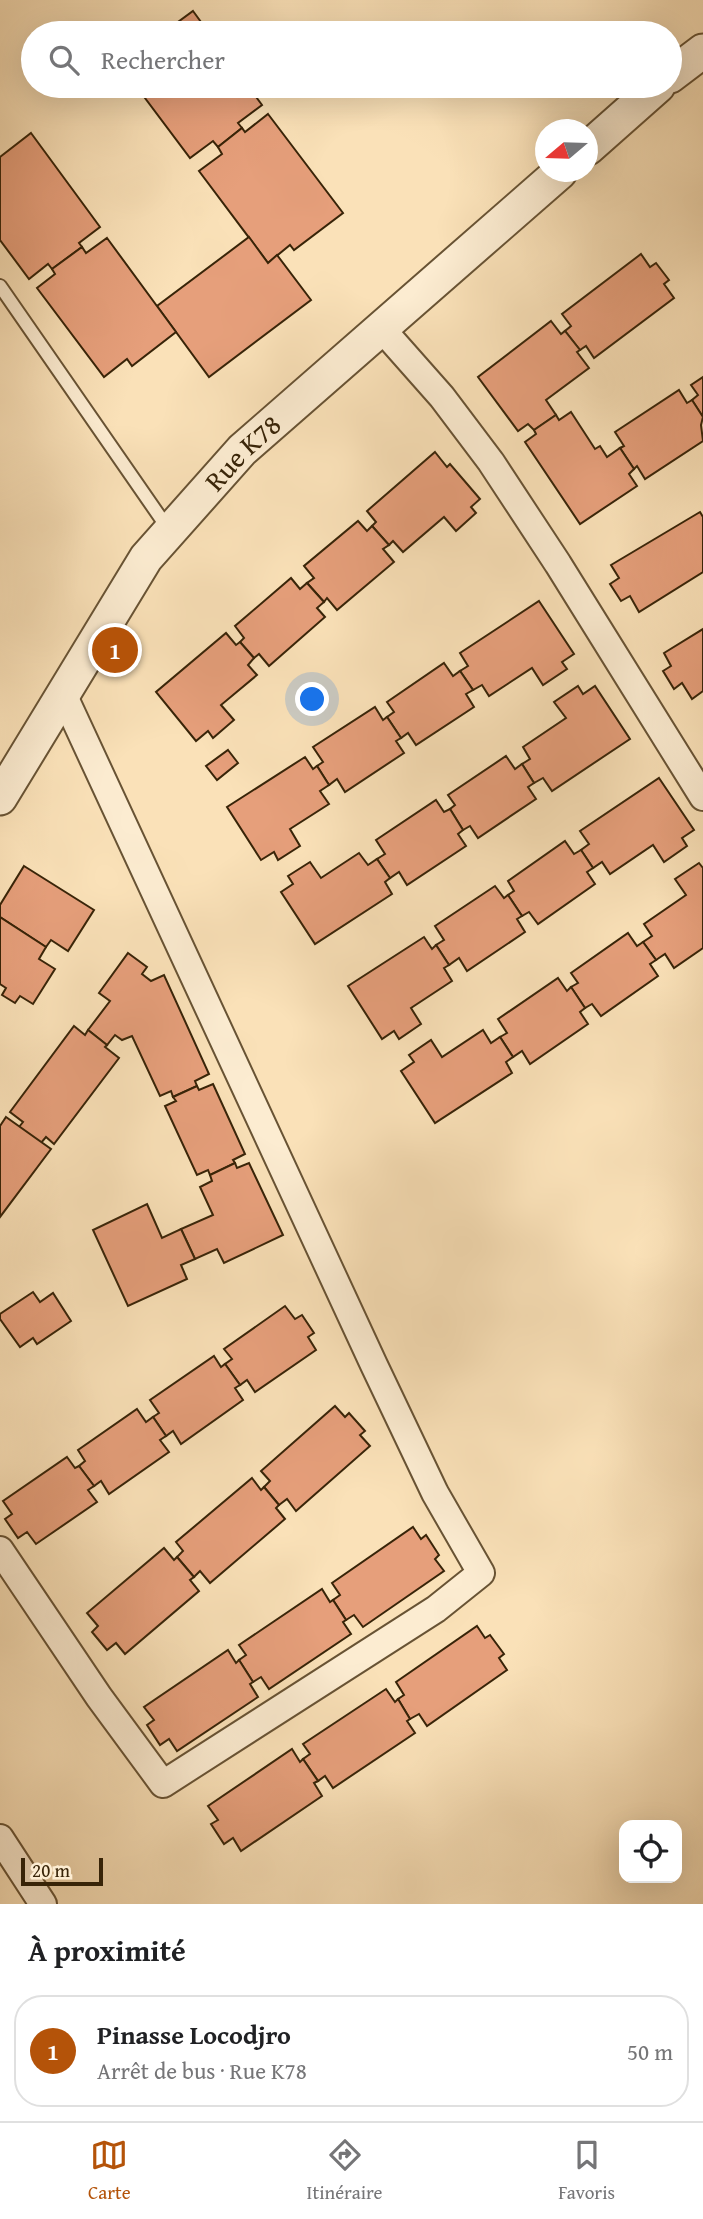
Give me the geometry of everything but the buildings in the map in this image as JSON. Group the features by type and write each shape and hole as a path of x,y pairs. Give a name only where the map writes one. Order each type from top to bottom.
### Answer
{"street":[{"path":"682,67 703,51"},
{"path":"598,138 644,98"},
{"name":"Rue K78","path":"0,799 146,558 242,450 549,182"},
{"path":"381,328 442,397 491,463 558,564 703,797"},
{"path":"0,1550 99,1698 163,1784 436,1609 481,1573 435,1493 374,1365 63,694"},
{"path":"0,1838 43,1904"}],"lane":[{"path":"0,286 170,531"}],"place":[{"name":"Pinasse Locodjro","path":"115,650"}]}
